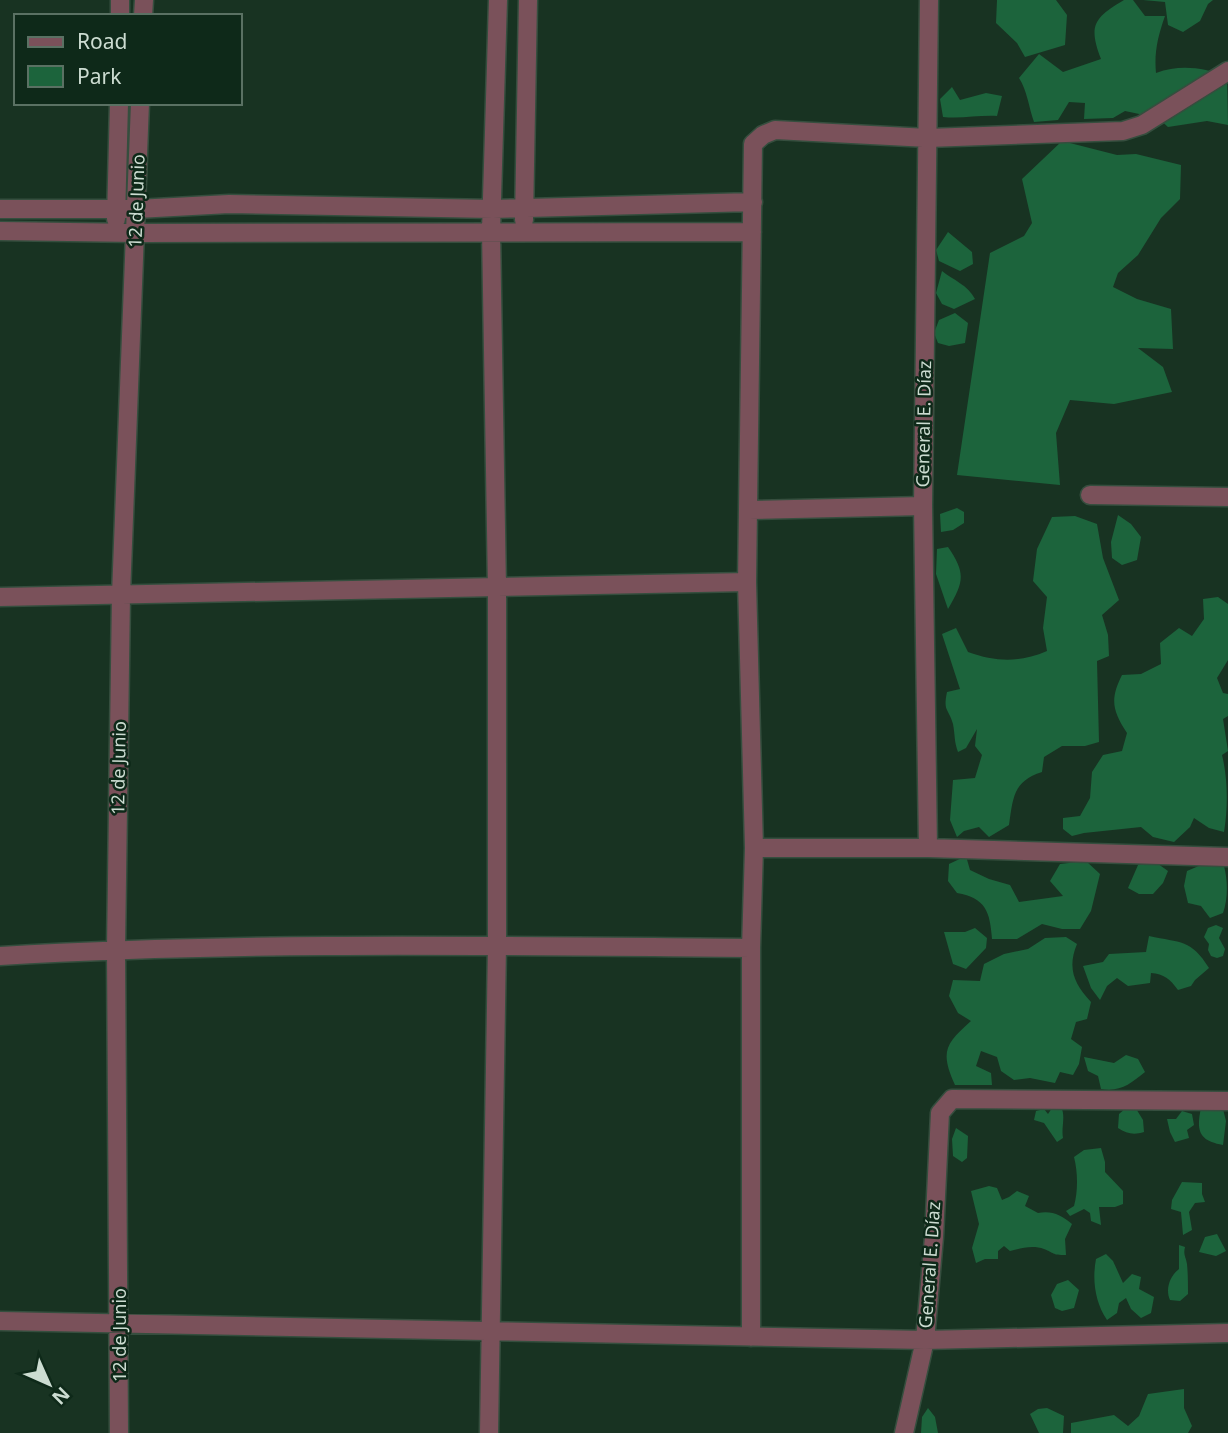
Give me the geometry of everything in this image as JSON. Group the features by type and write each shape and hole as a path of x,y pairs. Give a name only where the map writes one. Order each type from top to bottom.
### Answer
{"street":[{"path":"489,1433 497,946 497,589 491,231 498,0"},
{"path":"524,231 528,0"},
{"name":"General E. Díaz","path":"928,848 923,506 929,0"},
{"path":"751,1337 751,948 754,848 747,582 753,144 763,135 775,130 928,138 1124,131 1142,125 1228,71"},
{"name":"12 de Junio","path":"116,233 118,105"},
{"name":"12 de Junio","path":"119,1433 116,949 121,595 140,105"},
{"path":"0,209 137,209 229,204 493,209 753,202"},
{"path":"0,231 752,232"},
{"path":"1090,495 1228,497"},
{"path":"749,509 923,506"},
{"path":"0,597 747,582"},
{"path":"754,848 928,848 1228,857"},
{"path":"0,956 116,949 497,946 751,948"},
{"name":"General E. Díaz","path":"904,1433 925,1340 940,1113 945,1105 952,1099 1228,1101"},
{"path":"0,1321 925,1340 1228,1334"}],"green space":[{"path":"997,0 1056,0 1067,15 1065,45 1025,57 1017,43 996,23"},
{"path":"1124,0 1133,0 1145,16 1165,16 1157,44 1156,73 1192,68 1227,76 1228,125 1207,121 1168,127 1158,118 1125,111 1113,118 1084,119 1085,103 1069,102 1058,120 1034,122 1019,78 1039,54 1063,72 1101,59 1095,38 1096,24 1106,12"},
{"path":"1143,0 1213,0 1208,4 1200,21 1183,32 1168,25 1165,2"},
{"path":"952,87 960,100 986,93 1002,96 997,116 943,117 940,99"},
{"path":"1062,141 1117,155 1136,154 1181,165 1180,199 1161,218 1138,255 1118,273 1113,287 1137,299 1171,309 1173,349 1138,348 1163,367 1172,392 1114,404 1070,400 1056,433 1060,485 957,475 990,253 1024,236 1032,223 1022,179"},
{"path":"948,232 972,252 973,264 960,271 939,261 936,250"},
{"path":"942,271 964,286 975,299 954,309 942,304 936,293"},
{"path":"955,313 968,323 965,343 949,346 938,343 934,333 939,320"},
{"path":"957,508 964,512 964,523 953,530 941,532 940,514"},
{"path":"1118,515 1131,524 1141,537 1137,560 1122,565 1112,558 1111,542"},
{"path":"1075,516 1097,524 1103,558 1119,600 1102,615 1108,635 1109,656 1097,661 1099,742 1085,746 1062,746 1044,757 1042,772 1025,780 1016,792 1009,825 989,837 979,827 964,831 957,837 950,820 953,780 975,778 982,755 975,746 977,729 966,748 958,752 946,703 947,692 960,689 942,634 956,628 968,652 988,658 1017,659 1047,651 1043,628 1047,597 1033,581 1037,549 1052,517"},
{"path":"948,547 958,564 961,578 948,609 936,574 937,549"},
{"path":"1218,597 1228,604 1228,660 1217,678 1223,693 1228,694 1228,716 1223,719 1228,751 1222,755 1227,794 1224,832 1209,828 1194,818 1190,827 1174,842 1153,837 1141,827 1072,836 1063,829 1063,818 1080,816 1090,798 1092,772 1103,755 1122,751 1127,733 1118,718 1114,698 1122,675 1141,674 1161,664 1160,643 1179,628 1192,636 1204,619 1203,599"},
{"path":"966,856 970,870 1010,885 1019,902 1063,896 1050,881 1060,864 1086,861 1100,874 1091,911 1080,929 1062,929 1042,924 1017,939 992,939 985,908 974,898 957,893 948,881 949,864"},
{"path":"1154,861 1168,871 1163,883 1153,894 1139,894 1128,888 1138,865"},
{"path":"1208,862 1224,866 1227,884 1223,913 1210,918 1201,906 1188,903 1184,886 1187,871"},
{"path":"1216,925 1223,928 1219,938 1225,949 1223,956 1217,958 1211,956 1209,944 1204,937 1208,928"},
{"path":"975,928 987,938 986,948 966,969 953,964 944,932 965,932"},
{"path":"1149,936 1191,947 1209,968 1191,986 1178,990 1166,978 1151,973 1150,983 1128,986 1117,978 1107,986 1100,1000 1091,988 1083,966 1103,962 1109,954 1146,952"},
{"path":"1066,937 1077,944 1073,961 1074,975 1080,989 1091,1002 1087,1019 1076,1022 1071,1039 1082,1047 1079,1064 1073,1075 1060,1072 1055,1083 1030,1078 1014,1080 1001,1071 997,1057 981,1051 976,1066 991,1073 992,1085 955,1085 948,1064 948,1049 955,1036 971,1021 958,1013 949,996 953,980 980,981 984,964 1004,954 1028,949 1045,938"},
{"path":"1126,1055 1138,1059 1145,1072 1120,1088 1101,1089 1098,1076 1088,1071 1084,1057 1114,1063"},
{"path":"1054,1105 1061,1107 1063,1114 1063,1138 1057,1142 1044,1123 1034,1120 1036,1111 1044,1109 1048,1114"},
{"path":"1135,1107 1143,1120 1144,1132 1124,1132 1118,1128 1119,1114 1126,1108"},
{"path":"1201,1108 1223,1109 1226,1121 1223,1145 1209,1141 1201,1134"},
{"path":"1182,1111 1192,1114 1194,1125 1187,1130 1189,1138 1175,1142 1167,1119 1176,1119"},
{"path":"956,1128 968,1136 967,1158 962,1162 953,1156 952,1139"},
{"path":"1101,1148 1105,1172 1123,1191 1123,1204 1099,1207 1101,1225 1091,1221 1090,1213 1084,1209 1070,1216 1066,1211 1074,1206 1076,1194 1074,1157 1084,1150"},
{"path":"1182,1182 1202,1183 1205,1202 1195,1203 1189,1212 1192,1230 1183,1235 1181,1212 1171,1209 1172,1200"},
{"path":"989,1186 997,1188 1002,1200 1017,1191 1029,1196 1025,1206 1038,1213 1056,1214 1072,1224 1065,1239 1066,1255 1036,1247 1010,1251 1004,1246 998,1251 998,1259 985,1259 976,1263 972,1248 979,1224 971,1191"},
{"path":"1217,1234 1226,1251 1216,1256 1199,1252 1205,1237"},
{"path":"1179,1245 1185,1247 1188,1283 1188,1294 1180,1301 1170,1300 1168,1292 1171,1279 1179,1269"},
{"path":"1106,1254 1113,1261 1123,1283 1132,1274 1141,1277 1139,1289 1154,1297 1151,1313 1141,1318 1131,1309 1126,1298 1119,1303 1117,1313 1107,1320 1097,1298 1094,1275 1096,1259"},
{"path":"1068,1280 1079,1290 1074,1308 1062,1311 1055,1308 1051,1295 1057,1284"},
{"path":"1184,1389 1184,1408 1192,1426 1188,1433 1071,1433 1071,1423 1114,1415 1128,1426 1139,1416 1148,1394"},
{"path":"928,1408 935,1417 938,1433 921,1433 922,1417"},
{"path":"1047,1408 1064,1416 1063,1433 1039,1433 1030,1414"}]}
